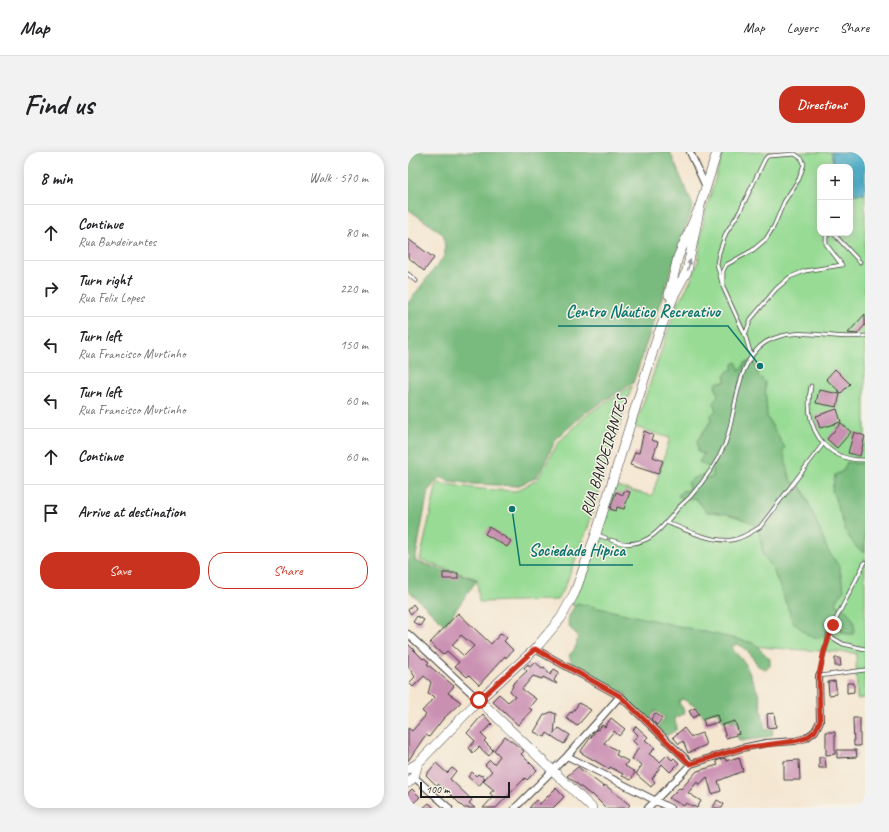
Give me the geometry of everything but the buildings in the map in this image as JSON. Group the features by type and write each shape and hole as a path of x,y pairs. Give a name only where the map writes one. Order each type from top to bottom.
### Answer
{"street":[{"path":"690,152 706,187"},
{"name":"RUA BANDEIRANTES","path":"410,775 418,763 479,700 535,649 561,618 575,592 596,534 666,312 678,257 700,206 717,152"},
{"path":"408,634 592,808"},
{"path":"535,649 620,696 690,764"},
{"path":"648,808 690,764 742,748 795,741 806,738 815,731 820,721 819,676"},
{"path":"515,808 567,756 620,696"},
{"path":"567,756 670,808"},
{"path":"410,775 449,808"}],"lane":[{"path":"723,287 723,271 726,265 753,250 766,239 774,226 784,202 799,180 804,164 799,156 795,154 768,156 765,159 740,211 726,232 719,254 717,264 723,287 745,335 751,355"},
{"path":"745,335 751,319 776,289 790,277 816,268 841,266 842,263 826,244 826,236"},
{"path":"835,236 860,262"},
{"path":"408,274 416,281"},
{"path":"612,540 631,544 648,539 666,522 706,477 724,444 732,421 740,382 751,355 766,342 784,335 801,333 854,337 865,336"},
{"path":"811,386 809,418 816,436 824,444 844,458 865,460"},
{"path":"666,522 697,536 732,540 746,535 760,527 824,444"},
{"path":"596,534 606,538"},
{"path":"865,562 828,635 819,676 865,670"},
{"path":"828,635 843,644 865,649"}],"green space":[{"path":"408,152 670,152 693,206 633,383 585,413 556,439 542,468 535,478 517,486 474,484 449,481 440,477 428,491 415,561 477,580 445,625 408,590 408,303 445,255 444,235 408,209"},
{"path":"723,152 831,152 833,164 817,164 817,236 853,236 853,194 865,194 865,698 857,699 856,653 772,648 734,643 572,605 615,486 652,496 670,438 635,427 677,305 691,280 698,262 704,217"},
{"path":"751,361 755,363 759,376 765,382 767,417 785,448 783,450 791,481 801,487 805,494 828,551 839,566 844,590 836,602 838,606 846,610 852,617 854,625 853,634 846,634 842,632 837,621 830,617 827,623 828,634 826,637 818,638 809,636 793,622 773,569 763,554 758,528 734,516 707,512 695,498 684,499 678,496 682,491 689,490 688,483 692,479 703,475 706,479 713,477 712,469 699,462 704,454 698,452 697,441 710,422 711,415 716,410 713,403 718,395 715,386 718,382 726,382 724,376 728,371 733,369 733,364 736,362 740,371 745,363"},
{"path":"632,386 588,527 566,584 557,600 479,602 477,579 420,560 437,483 481,489 516,491 537,480 558,443 588,414"},
{"path":"847,462 865,464 865,553 856,547 847,534 832,490 835,475 843,471"},
{"path":"577,603 754,643 770,659 770,666 765,669 758,666 750,653 738,644 732,646 734,651 745,663 759,695 765,730 773,730 772,735 764,738 740,741 737,737 741,729 735,720 724,722 718,712 712,712 704,717 696,707 683,699 680,700 679,703 684,710 683,714 674,718 676,730 666,736 658,728 665,717 655,711 648,721 627,701 626,694 617,692 572,665 569,655 576,646 577,634 572,631 568,623 568,619"}],"water":[{"path":"831,152 865,152 865,194 853,194 853,164 833,164"}],"place":[{"name":"Centro Náutico Recreativo","path":"760,366"},
{"name":"Sociedade Hipica","path":"512,509"}],"route":[{"path":"479,700 535,649 620,696 690,764 742,748 795,741 806,738 815,731 820,721 819,676 828,635 833,625"}]}
